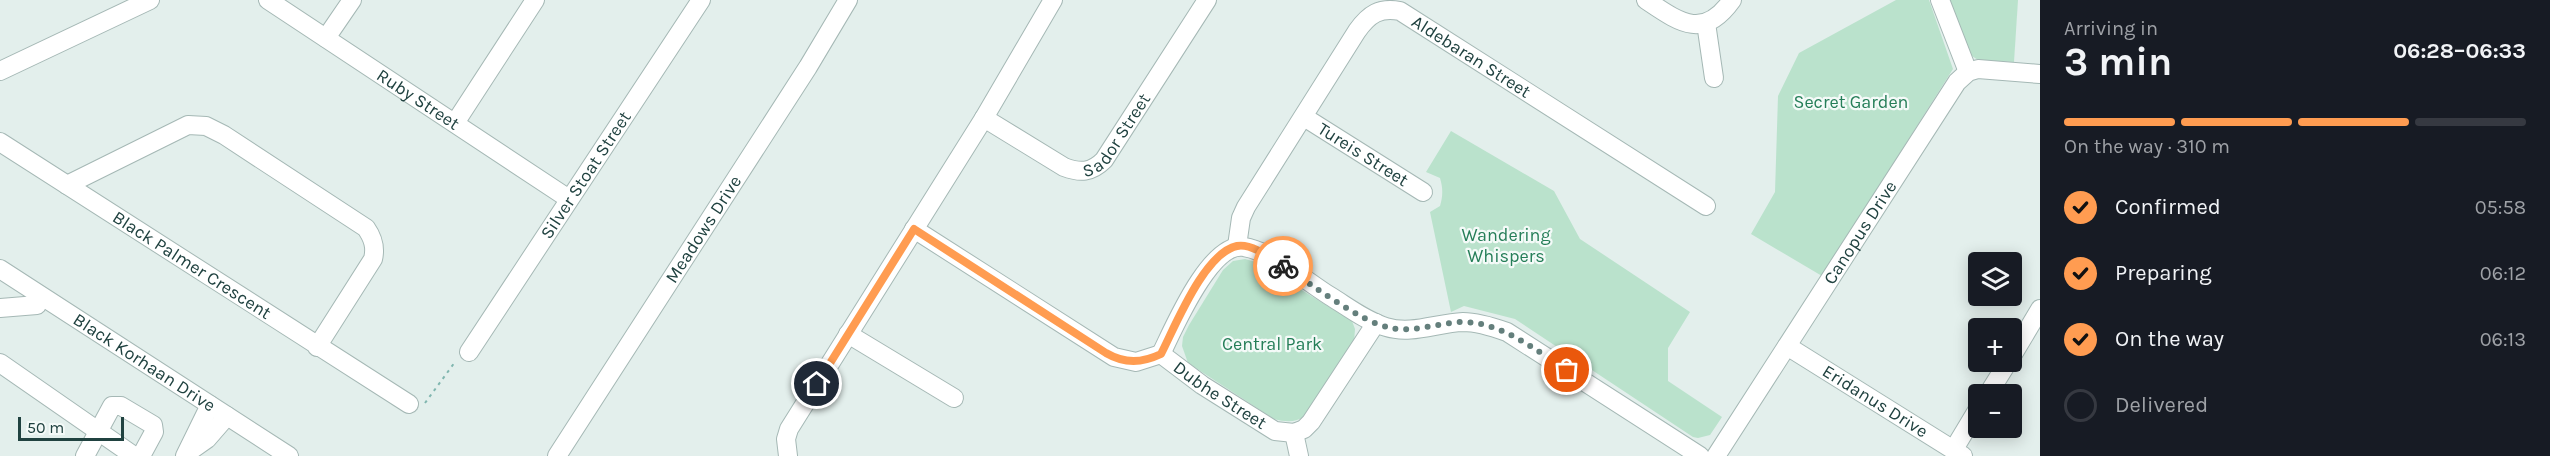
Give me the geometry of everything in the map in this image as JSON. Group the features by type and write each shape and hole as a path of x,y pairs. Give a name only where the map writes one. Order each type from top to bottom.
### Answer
{"street":[{"path":"0,71 150,0"},
{"name":"Ruby Street","path":"268,0 569,199"},
{"path":"326,38 352,0"},
{"path":"455,123 535,0"},
{"name":"Silver Stoat Street","path":"469,352 700,0"},
{"name":"Meadows Drive","path":"557,456 808,67 848,0"},
{"path":"788,456 786,439 789,429 984,118 1053,0"},
{"name":"Sador Street","path":"984,118 1064,167 1082,172 1090,170 1104,160 1207,0"},
{"path":"1646,0 1679,22 1688,24 1706,23 1722,14 1732,0"},
{"path":"1940,0 1968,72 1990,69 2040,74"},
{"name":"Aldebaran Street","path":"1237,246 1241,218 1246,207 1365,20 1380,5 1400,11 1706,206"},
{"path":"1706,23 1714,78"},
{"name":"Canopus Drive","path":"1716,456 1946,98 1968,72"},
{"name":"Tureis Street","path":"1304,117 1423,192"},
{"path":"67,185 188,125 206,126 224,135 366,228 371,236 374,244 374,259 317,347"},
{"name":"Black Palmer Crescent","path":"0,142 409,404"},
{"path":"914,229 1114,357 1136,362 1161,354"},
{"path":"1237,246 1269,257 1376,323 1405,330 1463,322 1481,324 1507,332 1700,456"},
{"name":"Dubhe Street","path":"1237,246 1224,253 1206,272 1185,306 1161,354 1202,386 1275,430 1294,433"},
{"name":"Black Korhaan Drive","path":"0,269 208,409 289,456"},
{"name":"Black Korhaan Drive","path":"0,282 208,409"},
{"path":"0,308 37,305"},
{"path":"2022,339 2040,309"},
{"path":"1299,456 1294,433 1304,429 1311,422 1376,323"},
{"path":"848,334 954,398"},
{"name":"Eridanus Drive","path":"1787,346 1958,453"},
{"path":"0,363 134,456"},
{"path":"85,456 112,406 121,406 153,425 154,432 141,456"},
{"path":"186,454 208,409"},
{"path":"186,454 207,439 225,420"},
{"name":"Black Korhaan Drive","path":"225,420 272,456"},
{"path":"1958,453 1968,431"}],"path":[{"path":"409,404 423,406 458,358 469,352"}],"green space":[{"name":"Secret Garden","path":"1896,0 1929,0 1953,69 1822,276 1751,234 1775,192 1778,96 1799,53"},
{"path":"1949,0 2018,0 2014,62 1978,60 1969,54"},
{"name":"Wandering Whispers","path":"1451,131 1554,191 1580,239 1690,312 1668,348 1668,381 1722,417 1710,435 1693,437 1515,319 1464,306 1451,312 1430,212 1440,206 1442,185 1440,178 1426,172"},
{"name":"Central Park","path":"1245,259 1256,262 1352,321 1355,329 1354,343 1305,416 1298,420 1274,419 1188,363 1182,346 1183,337 1189,325 1223,270 1233,261"}],"way so far":[{"path":"1283,266 1343,305 1384,326 1405,330 1463,322 1494,327 1507,332 1567,370"}],"route":[{"path":"817,384 914,229 1106,353 1124,361 1148,360 1161,354 1174,326 1206,272 1224,253 1237,246 1245,247 1283,266"}]}
